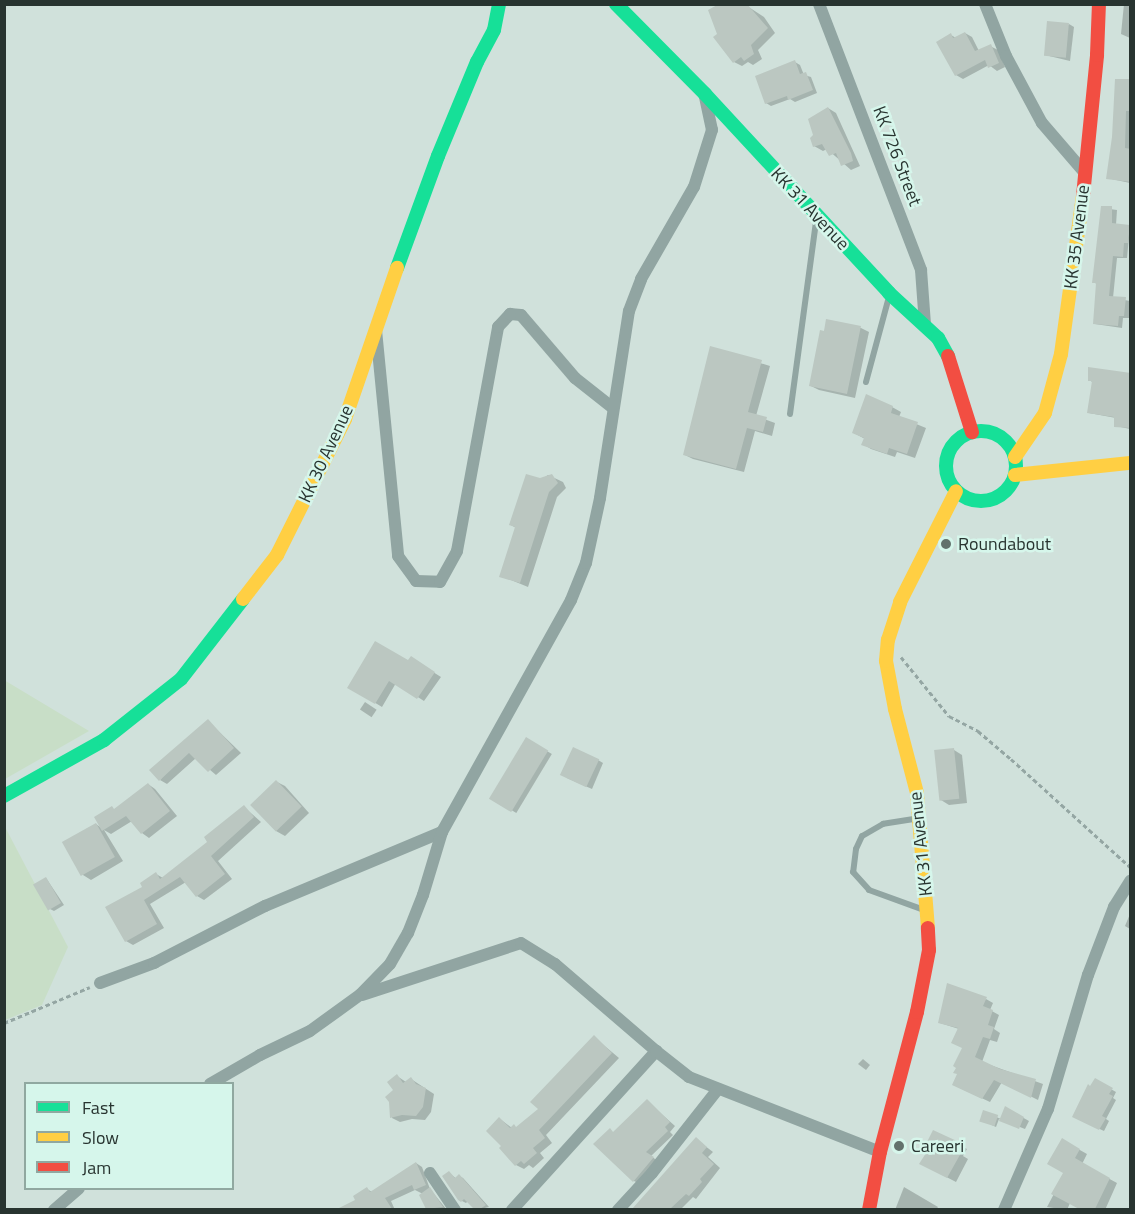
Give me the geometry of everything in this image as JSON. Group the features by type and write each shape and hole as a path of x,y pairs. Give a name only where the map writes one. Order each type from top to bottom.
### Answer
{"main road":[{"name":"KK 30 Avenue","path":"4,796 113,733 181,679 277,555 345,419 375,326 438,156 477,62 494,30 499,4"},
{"name":"KK 31 Avenue","path":"616,4 705,94 817,218 890,293 925,324 947,352 972,432"},
{"name":"KK 35 Avenue","path":"1015,457 1039,425 1055,381 1080,228 1097,55 1099,4"},
{"path":"972,432 990,432 999,436 1006,441 1015,457 1015,475 1005,491 990,500 971,500 956,491 946,475 947,457 956,441 972,432"},
{"path":"1015,475 1131,463"},
{"name":"KK 31 Avenue","path":"869,1209 880,1152 917,1012 928,950 921,818 917,793 893,699 886,661 888,640 900,602 956,491"}],"street":[{"name":"KK 726 Street","path":"819,4 921,270 925,324"},
{"path":"986,4 1006,56 1042,123 1085,173"},
{"path":"212,1082 260,1054 310,1031 360,995 390,964 404,940 423,895 442,832 575,590 586,563 600,498 612,408 629,311 641,279 694,187 712,130 705,94"},
{"path":"375,326 398,556 416,581 440,582 457,551 498,327 510,314 521,315 575,378 612,408"},
{"path":"100,983 154,963 265,906 442,832"},
{"path":"1004,1209 1048,1109 1088,975 1114,907 1131,881"},
{"path":"360,995 520,943 555,964 689,1077 880,1152"},
{"path":"512,1209 656,1051"},
{"path":"618,1209 652,1173 718,1089"},
{"path":"430,1173 454,1209"},
{"path":"54,1209 77,1190"}],"lane":[{"path":"790,414 817,218"},
{"path":"866,382 890,293"},
{"path":"921,818 883,824 862,836 856,849 853,872 869,890 927,911"}],"path":[{"path":"888,640 949,716 978,731 1131,867"},
{"path":"4,1023 100,983"}],"green space":[{"path":"4,680 89,731 4,779"},
{"path":"4,825 68,947 42,1005 5,1020"}],"building":[{"path":"719,4 747,4 768,28 751,45 754,54 744,61 741,57 733,63 713,37 717,34 708,10"},
{"path":"1047,21 1069,23 1066,58 1044,56"},
{"path":"965,32 975,51 991,44 999,63 988,68 985,60 955,76 936,42 951,33 953,38"},
{"path":"795,60 800,74 806,72 813,90 788,100 787,96 765,104 755,76"},
{"path":"1115,79 1131,79 1131,111 1126,111 1125,148 1131,149 1131,182 1106,179 1112,137"},
{"path":"828,107 853,161 841,166 836,153 829,156 822,144 813,147 810,138 813,135 808,119"},
{"path":"1101,206 1112,206 1112,223 1130,225 1128,243 1124,243 1123,257 1113,256 1109,296 1126,297 1124,316 1119,316 1118,326 1093,324 1096,283 1092,283"},
{"path":"826,319 861,326 847,394 809,386 820,330 824,331"},
{"path":"710,346 762,360 748,412 767,417 763,432 747,428 736,469 683,455"},
{"path":"1088,367 1131,373 1131,428 1114,427 1114,417 1087,413 1092,381 1088,381"},
{"path":"866,394 893,406 891,413 918,422 907,454 889,448 887,454 861,445 864,438 852,433"},
{"path":"526,474 540,478 552,474 558,483 549,492 520,583 499,577 515,527 509,525"},
{"path":"375,641 408,660 411,656 435,672 417,699 389,681 375,704 347,688"},
{"path":"208,719 234,748 208,772 189,753 159,781 149,770"},
{"path":"526,737 548,750 511,812 489,799"},
{"path":"573,747 599,759 586,787 560,775"},
{"path":"954,748 959,799 939,801 934,750"},
{"path":"276,780 302,807 276,832 250,805"},
{"path":"148,783 170,811 141,834 126,816 102,831 94,817 112,806 114,809"},
{"path":"244,805 254,817 211,856 225,874 196,897 180,877 144,900 157,924 125,942 105,907 142,887 140,883 156,872 160,879 207,842 204,837"},
{"path":"96,823 115,857 81,876 62,842"},
{"path":"46,877 61,903 48,910 33,884"},
{"path":"947,983 987,997 983,1006 993,1010 988,1025 994,1027 990,1039 983,1037 975,1057 1000,1069 1036,1079 1031,1098 994,1080 982,1099 952,1085 957,1074 953,1073 956,1068 953,1066 962,1048 951,1043 958,1028 938,1023"},
{"path":"594,1035 612,1053 539,1130 545,1138 533,1148 537,1153 524,1164 521,1161 515,1166 499,1148 501,1146 486,1131 499,1117 510,1128 514,1124 516,1127 538,1109 530,1102"},
{"path":"397,1074 403,1083 411,1077 416,1084 426,1088 423,1107 416,1116 402,1115 390,1118 389,1102 385,1097 393,1090 387,1082"},
{"path":"1095,1078 1113,1088 1109,1094 1113,1096 1102,1116 1106,1118 1099,1130 1072,1117 1088,1084 1090,1086"},
{"path":"647,1099 670,1122 665,1127 668,1131 646,1152 654,1157 633,1182 593,1144 610,1128 613,1132"},
{"path":"1005,1106 1024,1117 1019,1129 999,1121"},
{"path":"983,1110 998,1115 995,1126 979,1121"},
{"path":"933,1130 959,1142 956,1150 961,1153 947,1178 919,1164 928,1150 924,1148"},
{"path":"696,1137 707,1147 702,1153 714,1164 700,1179 702,1182 689,1196 686,1194 670,1209 632,1209"},
{"path":"1062,1138 1080,1149 1075,1158 1110,1178 1095,1209 1079,1209 1051,1194 1063,1173 1047,1164"},
{"path":"416,1162 426,1185 414,1190 412,1185 385,1198 392,1209 337,1209 355,1200 353,1196 367,1187 370,1192"},
{"path":"449,1171 455,1178 459,1174 486,1205 480,1209 474,1209 464,1199 461,1202 458,1200 442,1176"},
{"path":"430,1187 443,1207 426,1209 419,1195"}],"traffic: fast":[{"path":"397,268 438,156 477,62 494,30 499,4"},
{"path":"616,4 705,94 889,293 938,338 948,356"},
{"path":"981,431 994,434 1006,441 1013,453 1016,466 1013,479 1006,491 994,498 981,501 968,498 956,491 949,479 946,466 949,453 956,441 968,434 981,431"},
{"path":"4,796 104,740 181,679 243,599"}],"traffic: slow":[{"path":"1015,457 1045,413 1061,354 1083,196"},
{"path":"243,599 277,555 345,419 397,268"},
{"path":"1015,475 1130,463"},
{"path":"928,928 917,793 895,709 886,661 888,640 900,602 956,491"}],"traffic: jam":[{"path":"1083,196 1097,55 1099,4"},
{"path":"948,356 972,432"},
{"path":"869,1210 880,1152 917,1012 929,950 928,928"}],"place":[{"name":"Roundabout","path":"946,544"},
{"name":"Careeri","path":"899,1146"}]}
